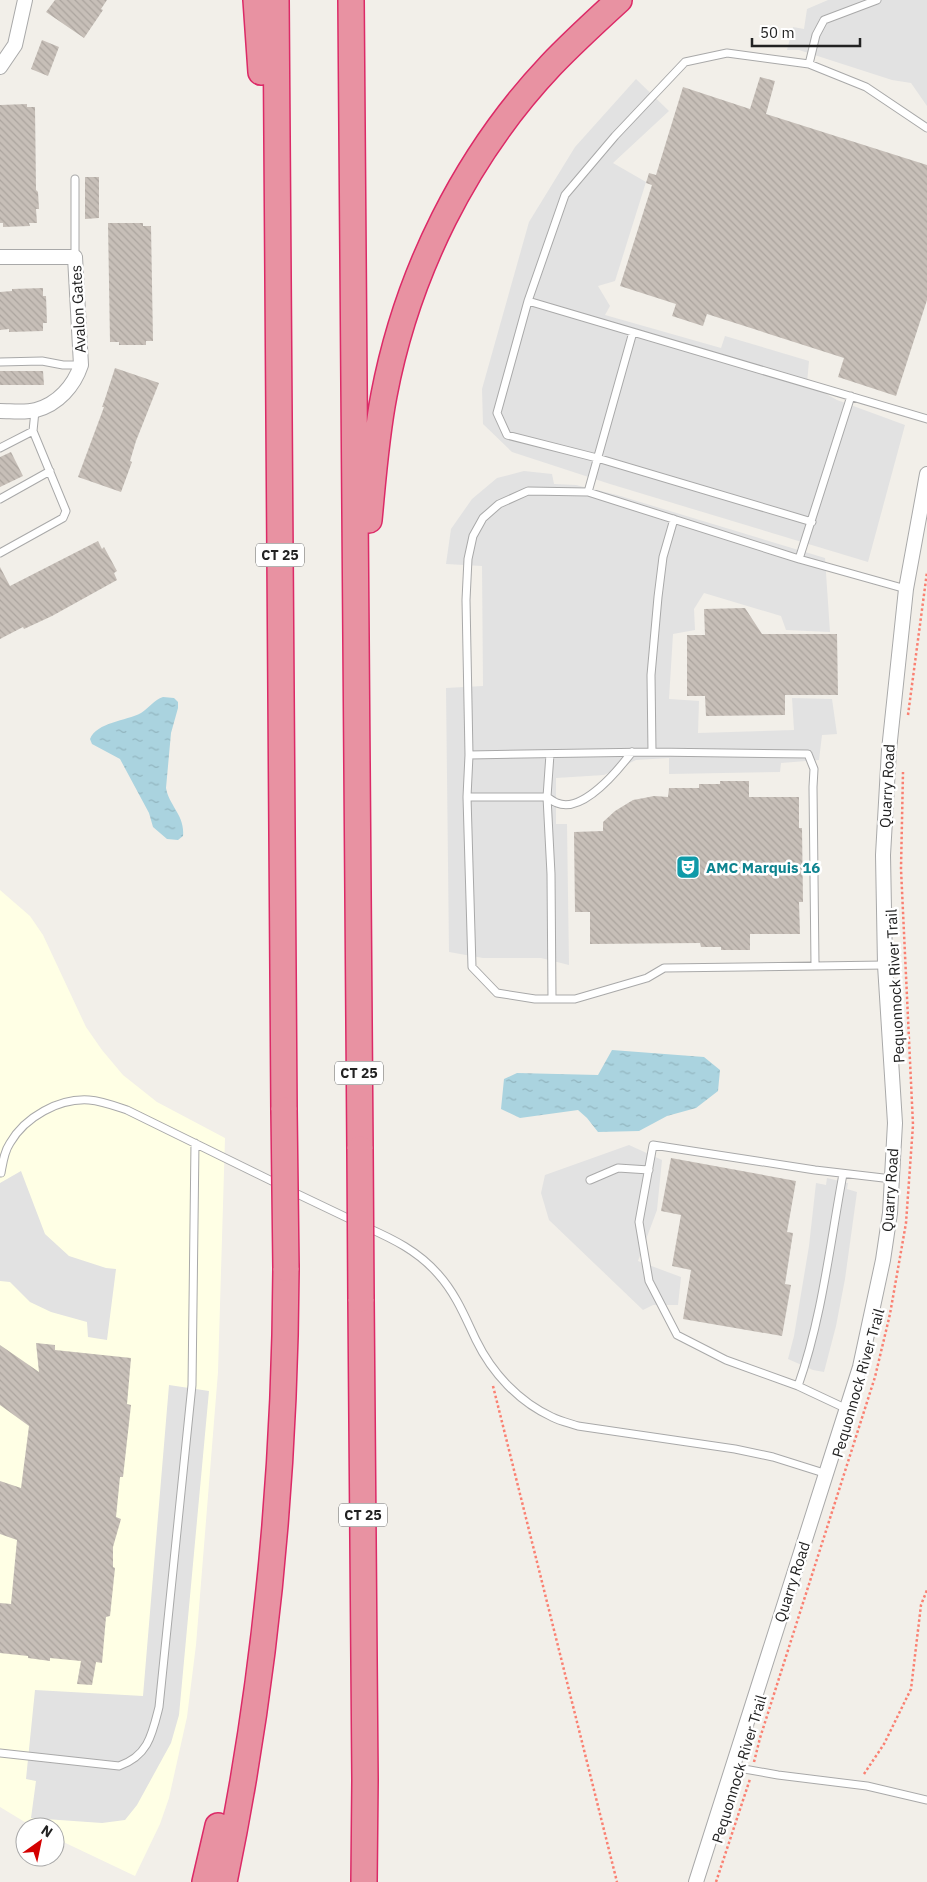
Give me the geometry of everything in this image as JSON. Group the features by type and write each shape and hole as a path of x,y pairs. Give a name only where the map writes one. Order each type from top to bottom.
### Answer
{"highway":[{"path":"256,0 278,304"},
{"name":"CT 25","path":"224,1882 254,1714 273,1562 282,1415 286,1268 276,0"},
{"name":"CT 25","path":"351,0 365,1731 364,1882"},
{"path":"356,686 374,466 380,418 396,344 422,268 444,219 464,182 480,155 513,110 550,66 619,0"},
{"path":"205,1882 221,1814 273,1562"},
{"path":"365,1731 377,1851 378,1882"}],"street":[{"path":"0,67 15,45 23,2"},
{"name":"Avalon Gates","path":"0,257 76,256 81,364 77,377 59,400 34,410 0,410"},
{"name":"Quarry Road","path":"696,1882 847,1410 860,1367 879,1281 890,1213 894,1123 886,965 883,854 888,750 906,589 927,474"}],"lane":[{"path":"810,64 816,36 824,20 877,0"},
{"path":"812,522 597,458 507,435 497,413 528,301 565,195 615,136 685,62 727,53 810,64 866,87 927,128"},
{"path":"75,179 76,256"},
{"path":"528,301 927,419"},
{"path":"588,492 633,332"},
{"path":"0,362 42,361 63,365 81,364"},
{"path":"799,559 851,396"},
{"path":"0,553 62,518 66,511 34,431 34,410"},
{"path":"0,448 34,431"},
{"path":"0,499 50,471"},
{"path":"886,965 664,968 647,978 575,999 535,999 497,993 472,967 467,796 469,756 466,600 468,559 473,536 483,518 499,504 528,491 588,492 799,559 906,589"},
{"path":"652,752 651,675 658,597 663,557 674,519"},
{"path":"469,756 632,752 808,754 814,769 814,965"},
{"path":"467,796 547,797 558,804 571,804 596,792 614,775 632,752"},
{"path":"550,754 547,797 551,874 552,999"},
{"path":"1,1173 4,1156 9,1144 22,1127 43,1112 59,1104 89,1100 127,1110 411,1249 438,1274 452,1292 464,1312 487,1360 499,1376 531,1405 553,1417 578,1426 764,1455 827,1474"},
{"path":"0,1753 119,1766 130,1763 138,1756 152,1735 159,1707 192,1385 195,1142"},
{"path":"847,1410 798,1386 726,1360 677,1335 649,1282 639,1222 653,1145 843,1174 892,1179"},
{"path":"590,1180 618,1168 649,1170"},
{"path":"798,1386 808,1359 823,1288 843,1174"},
{"path":"734,1767 778,1775 857,1784 927,1800"}],"path":[{"path":"907,722 927,572"},
{"name":"Pequonnock River Trail","path":"716,1882 753,1770 760,1738 875,1377 890,1314 906,1223 913,1126 901,869 903,770"},
{"path":"487,1360 617,1882"},
{"path":"857,1784 884,1744 911,1689 921,1606 927,1590"}],"shaded area":[{"path":"828,0 927,0 927,106 911,83 892,80 799,50 787,50 793,27 804,29 807,9"},
{"path":"636,79 669,111 613,163 646,182 615,281 598,286 610,306 605,315 721,348 725,336 809,361 807,383 837,400 905,425 868,562 610,484 512,452 483,424 482,389 529,222 575,147"},
{"path":"524,471 552,474 554,484 576,485 617,495 825,558 830,632 786,630 781,616 704,593 694,609 695,630 673,634 669,699 699,701 698,733 794,730 792,698 832,699 837,734 822,735 819,760 781,763 780,772 669,774 669,758 636,760 604,775 556,778 556,824 567,824 569,965 541,958 483,958 449,952 446,688 483,686 482,566 446,564 451,529 472,499 497,478"},
{"path":"0,890 30,916 43,935 86,1027 123,1075 157,1102 225,1138 218,1372 196,1645 187,1717 169,1798 160,1824 135,1876 65,1843 65,1817 16,1817 0,1807"},
{"path":"629,1145 662,1160 657,1210 638,1261 681,1277 678,1305 653,1305 643,1310 549,1220 541,1193 545,1175"},
{"path":"21,1171 45,1234 69,1256 106,1268 116,1269 107,1340 88,1337 87,1322 51,1312 30,1302 10,1282 0,1281 0,1183"},
{"path":"827,1178 848,1183 847,1189 857,1192 845,1279 836,1326 824,1372 813,1370 788,1359 794,1336 809,1246 816,1183 826,1185"},
{"path":"169,1385 209,1391 179,1715 171,1743 137,1805 125,1820 102,1823 65,1820 65,1817 31,1817 36,1781 26,1779 35,1690 143,1696"}],"water":[{"path":"163,697 174,698 178,702 171,733 166,788 182,822 183,836 178,840 167,839 153,827 149,813 120,759 92,744 90,739 94,733 105,725 135,716"},
{"path":"612,1050 704,1057 720,1070 718,1091 696,1108 667,1116 639,1131 598,1132 578,1110 520,1118 501,1109 504,1079 517,1073 598,1075"}],"building":[{"path":"55,0 107,0 101,9 103,10 84,38 46,12"},
{"path":"42,40 59,47 48,76 31,69"},
{"path":"760,77 775,81 766,114 927,165 927,300 896,396 838,377 844,358 707,314 703,326 672,316 676,304 620,286 652,185 646,183 649,173 656,175 683,87 750,109"},
{"path":"27,104 27,107 35,107 36,190 38,192 39,209 36,209 37,223 29,223 30,226 3,227 3,223 0,223 0,105"},
{"path":"85,177 99,177 99,218 85,219"},
{"path":"108,223 143,223 143,226 151,226 153,341 146,341 146,345 119,345 119,342 110,342"},
{"path":"43,288 43,296 46,296 47,323 43,323 43,331 9,332 9,329 0,330 0,292 12,291 12,289"},
{"path":"115,368 159,383 136,441 130,461 132,462 121,492 78,477 104,407 102,407"},
{"path":"0,371 43,371 44,385 0,385"},
{"path":"11,452 23,476 0,487 0,457"},
{"path":"98,541 102,549 104,547 117,571 114,573 117,580 52,616 24,629 23,627 0,639 0,567 10,586"},
{"path":"745,608 762,634 837,634 838,695 785,695 785,715 706,716 705,696 687,696 687,635 705,635 704,609"},
{"name":"AMC Marquis 16","path":"720,781 749,781 749,797 799,797 799,828 802,828 803,902 799,902 800,934 750,934 750,950 721,950 721,947 701,947 700,943 590,944 590,912 575,912 574,832 603,831 603,822 615,811 633,800 654,796 668,797 669,788 699,788 699,784 720,784"},
{"path":"671,1158 796,1181 787,1232 793,1233 785,1284 791,1285 782,1336 683,1319 691,1270 672,1266 681,1215 661,1211"},
{"path":"36,1343 55,1345 55,1350 131,1358 127,1404 131,1405 123,1477 120,1477 116,1517 121,1519 113,1547 113,1567 115,1568 110,1616 106,1617 102,1663 96,1662 92,1685 77,1684 81,1661 50,1658 50,1661 0,1653 0,1603 11,1604 17,1540 0,1534 0,1481 21,1488 29,1426 0,1405 0,1345 39,1372"}],"place":[{"name":"AMC Marquis 16","path":"688,867"}]}
